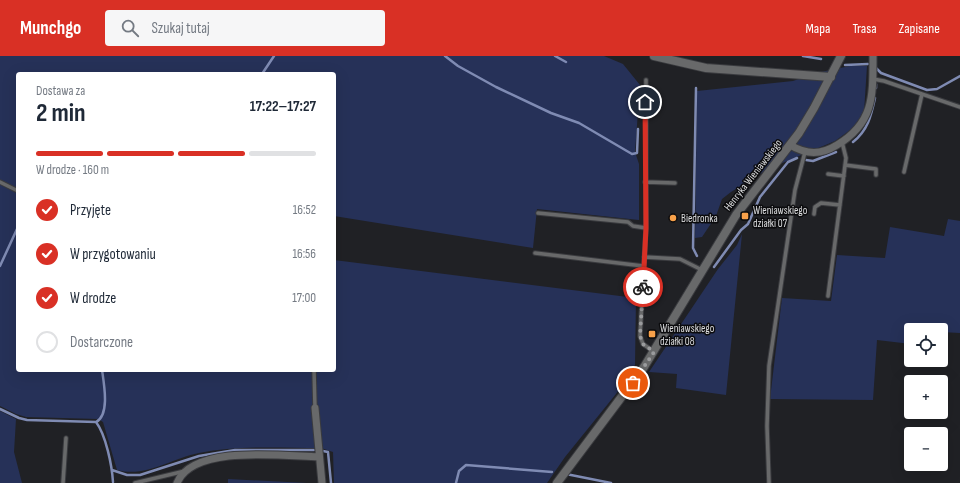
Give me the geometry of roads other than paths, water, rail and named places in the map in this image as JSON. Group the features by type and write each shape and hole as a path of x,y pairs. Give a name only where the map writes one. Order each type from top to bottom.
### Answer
{"street":[{"path":"654,56 706,68 831,77"},
{"name":"Henryka Wieniawskiego","path":"557,483 633,383 654,352 736,215 790,145 814,108 841,56"},
{"path":"790,145 805,152 824,152 842,142 855,132 865,119 870,105 873,79 873,56"},
{"path":"315,408 318,457 322,483"},
{"path":"177,483 184,471 198,462 250,454 318,457"}],"lane":[{"path":"873,79 884,81 960,107"},
{"path":"646,80 646,228 640,336 643,344 654,352"},
{"path":"904,172 922,94"},
{"path":"828,296 845,165 846,152 842,142"},
{"path":"768,483 767,419 769,366 795,190 805,152"},
{"path":"845,165 876,169 876,175"},
{"path":"828,174 844,176"},
{"path":"0,182 16,191"},
{"path":"645,182 675,183"},
{"path":"814,214 815,208 821,203 840,205"},
{"path":"538,213 628,222 633,226 646,228"},
{"path":"535,252 643,266"},
{"path":"644,257 680,259 702,270"},
{"path":"314,372 315,408"},
{"path":"63,483 66,438"},
{"path":"135,483 184,471"}],"waterway":[{"path":"263,72 274,56"},
{"path":"445,56 458,66 496,87 551,113 579,123 632,154 637,153 638,129"},
{"path":"555,56 566,62"},
{"path":"803,56 821,59"},
{"path":"845,65 868,64"},
{"path":"876,68 881,73 927,90 937,89 960,76"},
{"path":"696,88 693,248 697,256"},
{"path":"853,142 865,128 870,117 875,98"},
{"path":"806,160 813,161 836,152"},
{"path":"714,267 741,230 748,224 760,197 788,162 797,158"},
{"path":"0,266 16,231"},
{"path":"96,422 103,413 105,406 102,372"},
{"path":"0,409 27,420 96,422 106,442 113,482"},
{"path":"112,470 127,475 140,475 199,456 235,450 314,450"},
{"path":"323,451 328,452 331,483"},
{"path":"456,483 459,471 466,465 552,472"},
{"path":"566,474 611,483"}],"place":[{"name":"Wieniawskiego działki 07","path":"745,216"},
{"name":"Biedronka","path":"673,218"},
{"name":"Wieniawskiego działki 08","path":"652,334"}]}
